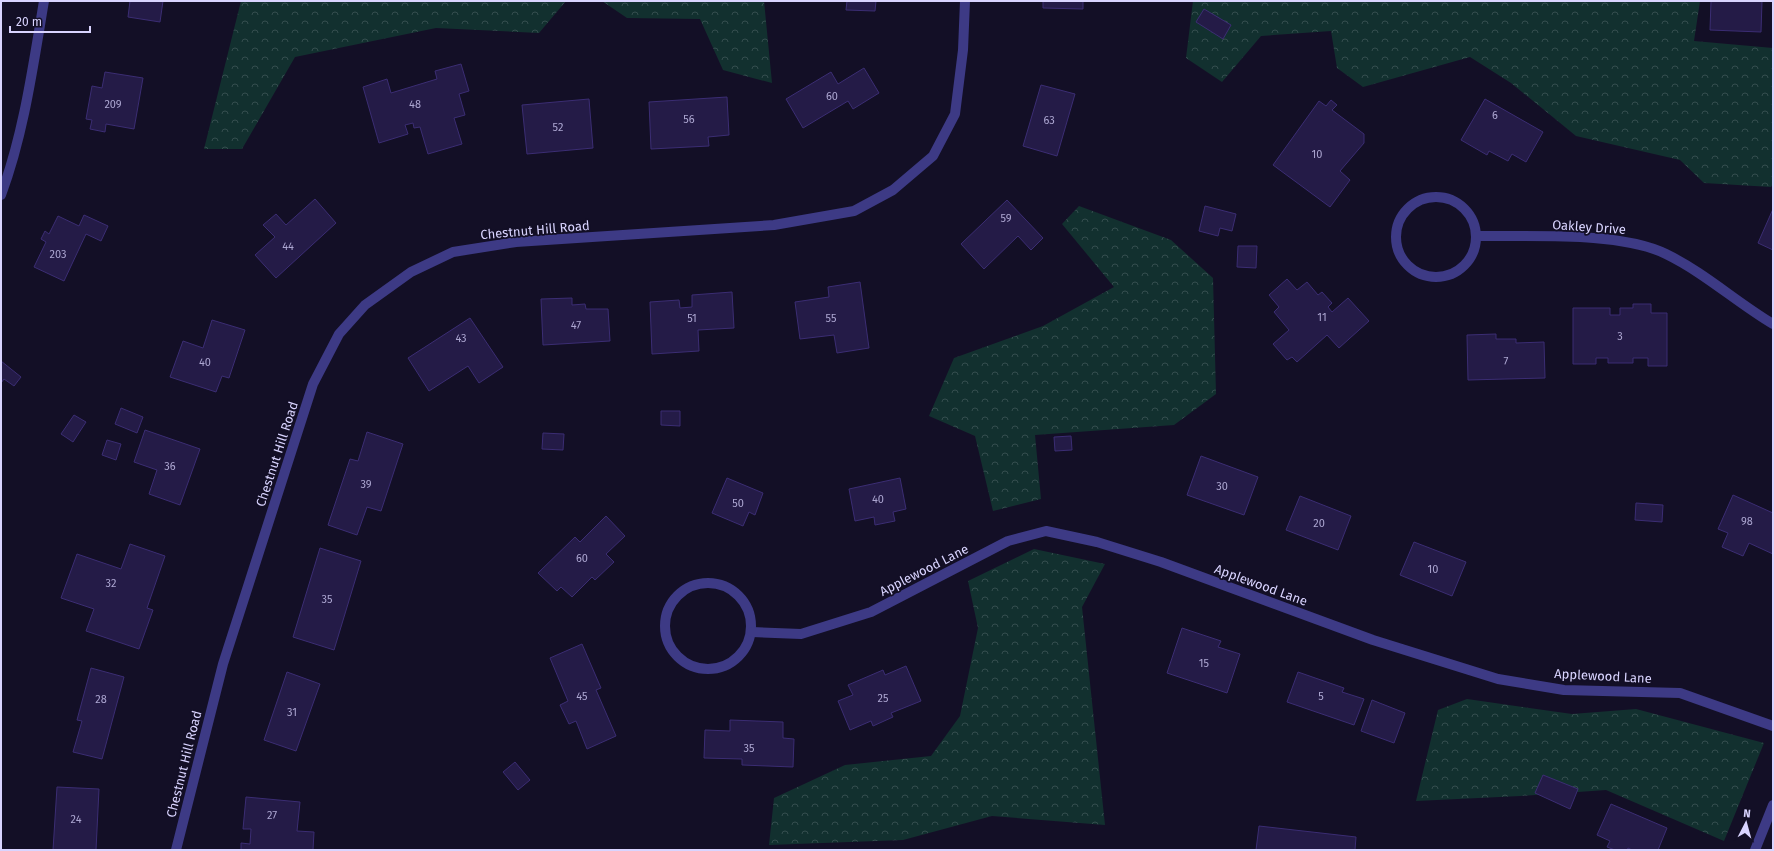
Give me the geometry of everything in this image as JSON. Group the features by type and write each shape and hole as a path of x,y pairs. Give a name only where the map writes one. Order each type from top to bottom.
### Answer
{"street":[{"path":"1,195 10,172 32,73 44,1"},
{"name":"Chestnut Hill Road","path":"176,850 223,664 313,384 339,334 365,305 411,272 452,252 516,242 774,225 854,211 893,190 933,156 955,114 963,50 965,1"},
{"path":"1435,197 1448,198 1459,204 1468,212 1474,224 1476,236 1475,248 1470,260 1461,269 1450,276 1438,278 1425,276 1414,271 1404,262 1398,251 1396,239 1397,226 1402,215 1411,206 1422,200 1435,197"},
{"name":"Oakley Drive","path":"1476,236 1603,239 1641,245 1665,253 1701,273 1750,310 1773,324"},
{"name":"Applewood Lane","path":"752,632 801,634 871,612 1008,541 1046,531 1097,542 1161,562 1373,640 1498,679 1564,690 1629,690 1680,693 1773,726"},
{"path":"712,582 726,586 737,593 747,604 752,617 752,632 748,646 739,657 727,665 713,669 698,668 685,663 674,653 667,640 664,626 667,612 674,599 684,589 697,583 712,582"},
{"path":"1754,850 1773,805"}],"green space":[{"path":"241,1 566,1 539,33 436,28 295,57 242,149 204,149"},
{"path":"602,1 764,1 772,83 723,70 700,19 627,18"},
{"path":"1193,1 1700,1 1694,41 1773,48 1773,184 1771,187 1704,183 1680,160 1576,136 1511,83 1470,57 1363,87 1337,68 1331,31 1261,36 1222,82 1186,58"},
{"path":"1079,206 1171,240 1213,278 1216,394 1174,425 1035,435 1041,499 993,511 975,436 929,416 954,358 1043,326 1114,287 1062,224"},
{"path":"1034,549 1105,564 1082,607 1105,825 992,816 903,840 769,845 774,798 845,765 931,756 960,716 978,628 968,581"},
{"path":"1467,699 1572,714 1636,709 1764,743 1724,841 1606,790 1416,801 1438,710"}],"building":[{"path":"130,1 163,1 160,22 128,17"},
{"path":"847,1 876,1 875,11 846,10"},
{"path":"1043,1 1083,1 1083,9 1043,8"},
{"path":"1711,1 1762,1 1761,32 1710,30"},
{"path":"1204,9 1231,25 1223,39 1196,22"},
{"path":"461,64 469,91 459,94 465,115 454,118 462,144 428,154 420,127 414,128 413,123 405,125 408,134 379,143 363,87 387,79 391,93 437,79 435,71"},
{"path":"864,68 879,93 853,109 848,101 803,128 786,99 831,72 838,84"},
{"path":"105,72 143,78 134,129 106,124 105,132 90,129 92,120 86,119 92,86 102,88"},
{"path":"1041,85 1075,94 1057,156 1023,146"},
{"path":"727,97 729,135 708,137 709,146 651,149 649,102"},
{"path":"589,99 593,148 527,154 522,105"},
{"path":"1485,99 1543,132 1526,162 1512,154 1508,161 1489,151 1487,155 1461,140"},
{"path":"1331,100 1337,105 1332,110 1364,134 1364,143 1340,171 1350,180 1330,207 1273,165 1319,101 1326,106"},
{"path":"315,199 336,223 276,278 255,255 275,237 263,225 276,214 286,225"},
{"path":"1007,200 1043,238 1031,250 1018,236 984,269 961,244"},
{"path":"1205,206 1236,214 1232,231 1220,228 1218,236 1199,231"},
{"path":"1773,209 1773,250 1758,243"},
{"path":"84,215 108,226 101,241 86,234 64,281 34,267 46,242 41,239 45,231 49,234 58,216 79,226"},
{"path":"1238,246 1257,246 1256,268 1237,267"},
{"path":"1287,279 1297,290 1307,282 1318,295 1322,292 1332,303 1328,307 1332,312 1348,298 1369,321 1339,348 1327,335 1297,362 1292,357 1287,360 1273,344 1289,330 1274,312 1279,307 1269,295"},
{"path":"860,282 869,348 837,353 834,335 800,339 795,302 829,297 828,287"},
{"path":"732,292 734,328 698,330 699,351 652,354 650,302 679,300 680,308 692,307 692,295"},
{"path":"572,298 572,305 585,304 586,309 608,309 610,341 543,345 541,299"},
{"path":"1633,304 1651,304 1651,313 1667,313 1667,366 1648,366 1648,358 1633,358 1633,363 1608,363 1608,358 1596,358 1596,364 1573,364 1573,308 1610,308 1610,315 1620,315 1620,308 1633,308"},
{"path":"470,318 503,367 479,383 468,366 429,391 408,358"},
{"path":"212,320 245,330 229,378 222,376 216,392 170,377 183,341 203,348"},
{"path":"1496,334 1496,339 1516,339 1516,343 1544,342 1545,378 1468,380 1467,335"},
{"path":"1,361 21,377 14,386 4,379 1,383"},
{"path":"121,408 143,417 137,433 115,424"},
{"path":"661,411 680,411 680,426 661,425"},
{"path":"74,415 86,422 73,442 61,434"},
{"path":"145,430 200,449 180,505 149,494 157,470 134,462"},
{"path":"367,432 403,444 381,511 367,507 357,535 328,525 350,459 358,461"},
{"path":"543,433 564,434 563,450 542,449"},
{"path":"1071,436 1072,450 1055,451 1054,437"},
{"path":"107,440 121,444 116,460 102,455"},
{"path":"1201,456 1258,477 1244,515 1187,495"},
{"path":"727,478 763,493 755,515 749,512 743,526 712,513"},
{"path":"900,478 906,509 893,512 895,521 875,525 874,517 855,521 849,489"},
{"path":"1733,495 1773,513 1773,554 1749,543 1743,556 1722,547 1728,533 1718,529"},
{"path":"1300,496 1351,516 1338,550 1286,530"},
{"path":"1636,503 1663,505 1662,522 1635,520"},
{"path":"606,516 625,536 606,554 614,562 595,580 592,577 572,597 561,587 557,591 538,573 575,537 580,542"},
{"path":"1414,542 1466,562 1452,596 1400,575"},
{"path":"130,544 165,556 147,608 153,610 139,649 86,631 94,609 61,598 77,554 121,569"},
{"path":"320,548 361,561 334,650 293,637"},
{"path":"1182,628 1221,641 1218,647 1240,654 1227,693 1167,673"},
{"path":"582,644 601,688 596,690 616,736 587,749 576,721 569,724 560,705 568,701 550,658"},
{"path":"906,666 921,701 891,713 893,717 873,726 871,721 850,730 838,701 853,695 848,685 883,670 885,675"},
{"path":"91,668 124,677 102,759 73,752 82,721 77,720"},
{"path":"287,672 320,684 296,751 264,740"},
{"path":"1298,672 1344,688 1342,692 1364,699 1354,725 1287,702"},
{"path":"1372,700 1405,713 1394,743 1361,731"},
{"path":"730,720 783,722 783,738 794,739 793,767 742,765 742,759 704,758 705,730 730,731"},
{"path":"515,762 530,780 518,790 503,772"},
{"path":"1543,775 1578,789 1570,809 1535,793"},
{"path":"57,787 99,789 96,850 53,850"},
{"path":"246,797 300,802 297,831 314,832 313,850 241,850 241,843 250,844 251,829 243,829"},
{"path":"1611,804 1667,828 1658,850 1632,850 1628,848 1627,850 1615,850 1607,847 1610,841 1597,835"},
{"path":"1259,826 1356,837 1355,850 1256,850"}]}
